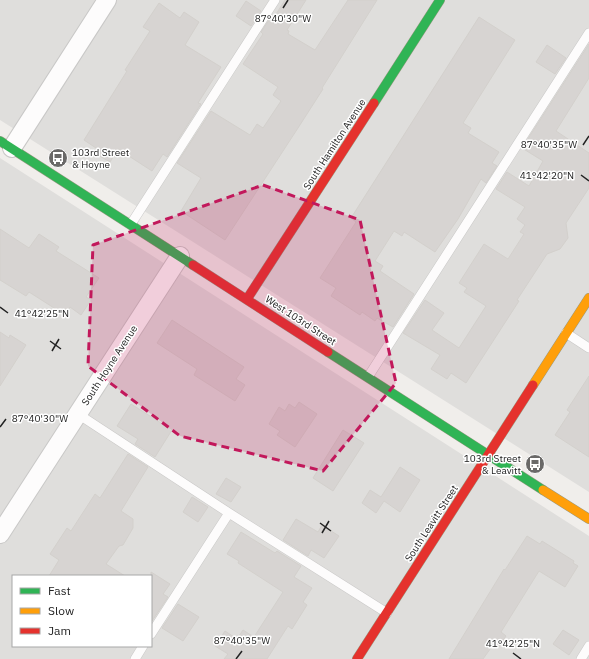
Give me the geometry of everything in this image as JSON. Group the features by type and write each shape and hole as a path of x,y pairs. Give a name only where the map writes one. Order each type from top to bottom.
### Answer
{"street":[{"path":"6,145 107,0"},
{"name":"South Hamilton Avenue","path":"247,299 440,0"},
{"name":"West 103rd Street","path":"6,145 589,519"},
{"name":"South Hoyne Avenue","path":"0,534 180,256"},
{"name":"South Leavitt Street","path":"357,659 589,298"}],"lane":[{"path":"130,224 275,0"},
{"path":"368,377 589,33"},
{"path":"566,333 589,348"},
{"path":"78,414 229,513 387,613"},
{"path":"152,632 229,513"},
{"path":"581,659 589,646"},
{"path":"135,659 142,647"}],"highlighted area":[{"path":"263,185 360,220 396,383 323,471 180,436 88,366 93,245"}],"shaded area":[{"path":"0,0 589,0 589,492 0,120"},
{"path":"0,158 589,536 589,659 0,659"}],"building":[{"path":"285,0 306,0 287,30 289,31 288,34 315,50 348,0 377,0 322,88 323,89 225,240 181,211 201,178 177,163 211,111 250,135 257,124 263,128 281,101 273,95 278,87 243,64 263,34 261,32 271,17 273,19"},
{"path":"246,1 261,11 251,26 236,16"},
{"path":"159,3 180,18 184,12 199,22 185,45 221,67 198,103 201,104 167,157 163,154 152,171 118,149 110,162 96,154 99,150 84,140 150,31 143,27"},
{"path":"479,17 515,40 463,123 471,128 468,133 499,152 492,163 497,166 486,183 481,179 458,219 435,252 404,232 402,236 394,231 375,261 383,266 380,271 414,294 393,327 377,318 375,321 362,312 360,315 331,296 336,288 320,278 356,222 351,218"},
{"path":"589,44 589,78 556,131 589,153 589,188 566,223 568,238 560,249 547,254 517,300 519,301 466,383 451,373 447,379 431,369 440,355 403,333 425,300 444,313 432,330 459,348 486,306 464,292 467,288 459,283 484,244 508,259 524,234 520,232 525,225 517,219 525,207 496,189 507,172 529,186 543,161 522,148"},
{"path":"547,45 566,58 555,74 536,62"},
{"path":"0,229 29,248 39,234 59,247 56,251 99,278 86,297 91,300 81,315 70,307 65,315 29,292 26,296 0,280"},
{"path":"172,320 244,367 236,379 245,385 235,401 194,375 197,369 157,343"},
{"path":"0,332 9,338 10,335 26,345 0,386"},
{"path":"589,376 589,457 555,435 570,412 567,410"},
{"path":"299,402 317,414 295,447 277,435 280,431 269,424 279,407 285,411 289,404 295,408"},
{"path":"131,404 172,430 155,457 135,444 138,439 117,426"},
{"path":"343,430 364,443 333,491 313,478"},
{"path":"128,454 148,467 121,511 133,519 133,528 123,545 119,546 106,564 123,575 50,575 59,560 50,554 67,528 71,531 95,494 100,498"},
{"path":"400,467 420,480 400,512 384,501 376,513 362,503 370,490 381,497"},
{"path":"226,478 241,487 231,502 216,494"},
{"path":"192,497 208,507 198,522 183,512"},
{"path":"296,519 318,532 322,525 339,536 324,558 311,550 308,556 283,540"},
{"path":"241,532 275,553 277,551 301,566 294,577 312,588 303,602 307,605 292,629 288,626 267,659 224,659 228,654 215,646 225,631 237,639 243,630 254,637 283,592 238,563 239,561 227,554"},
{"path":"527,536 540,544 542,541 574,561 573,563 578,566 565,587 539,571 501,632 506,636 498,648 493,645 483,659 449,659 504,569 505,570"},
{"path":"151,572 170,584 163,594 168,597 152,621 152,575"},
{"path":"178,604 199,617 183,641 162,628"},
{"path":"563,630 579,640 569,655 553,644"}],"traffic: fast":[{"path":"374,103 440,0"},
{"path":"0,141 193,265"},
{"path":"328,352 543,490"}],"traffic: slow":[{"path":"533,385 589,298"},
{"path":"543,490 589,519"}],"traffic: jam":[{"path":"247,299 374,103"},
{"path":"193,265 328,352"},
{"path":"357,659 533,385"}],"place":[{"name":"103rd Street & Hoyne","path":"58,158"},
{"name":"103rd Street & Leavitt","path":"535,464"}]}
